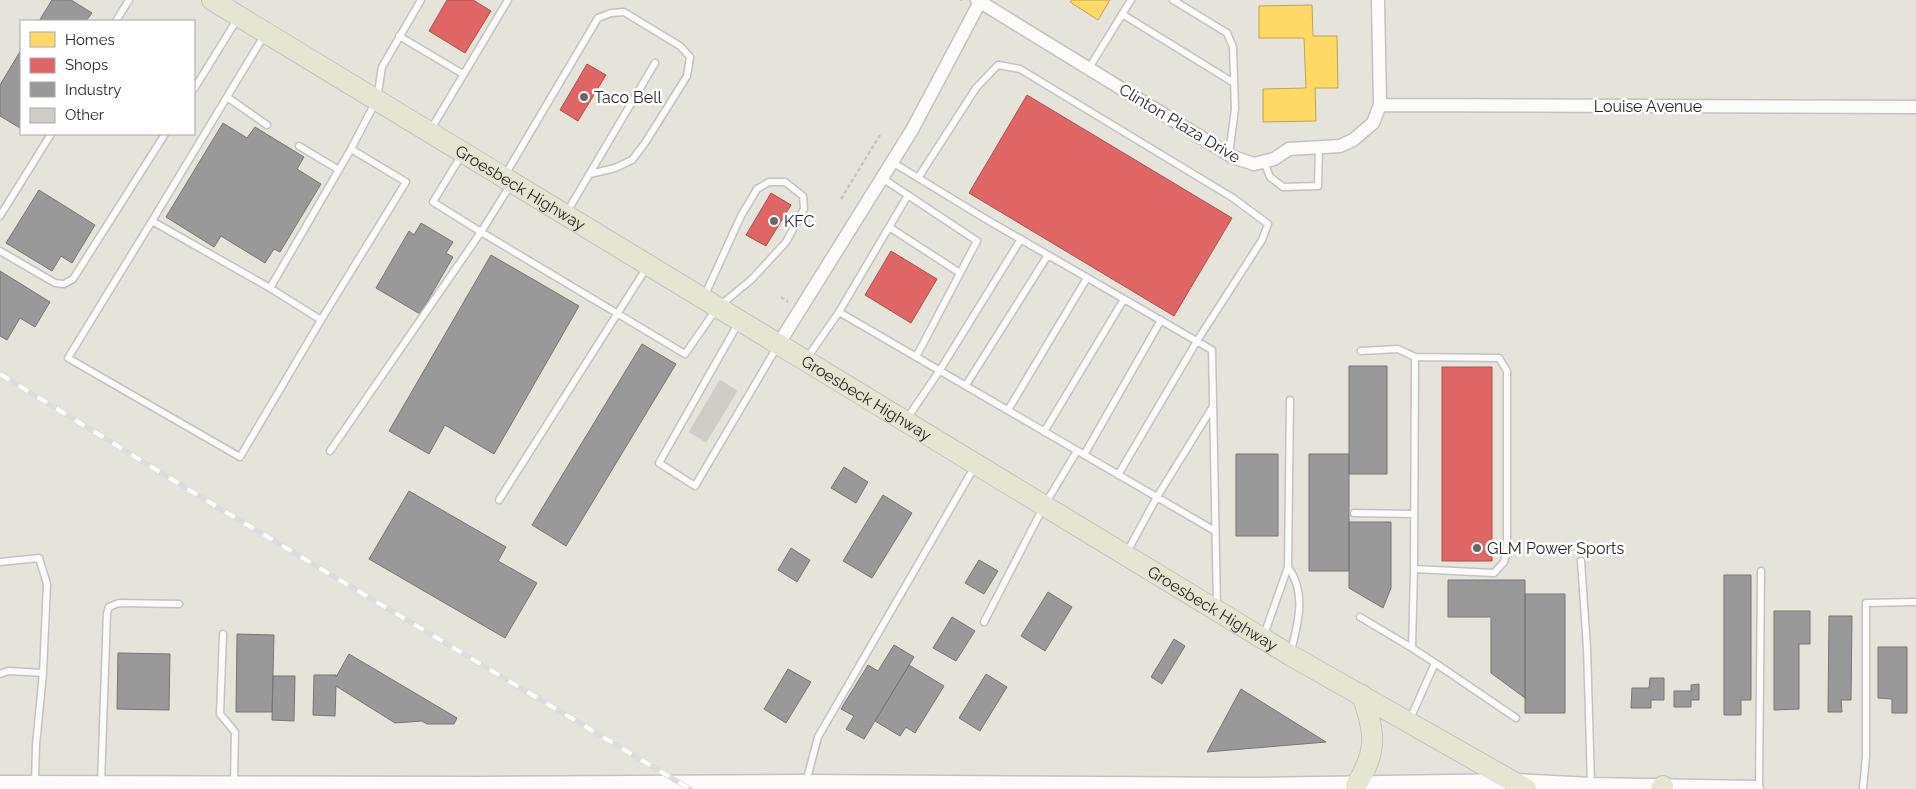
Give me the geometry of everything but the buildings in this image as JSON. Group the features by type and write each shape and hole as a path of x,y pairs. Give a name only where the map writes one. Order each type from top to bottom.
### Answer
{"main road":[{"name":"Groesbeck Highway","path":"227,6 266,33 1290,655 1520,785"},
{"path":"1345,786 1369,763 1372,751 1370,719 1362,695"}],"street":[{"path":"1378,0 1380,106"},
{"name":"Clinton Plaza Drive","path":"778,345 912,130 978,1 1244,162 1254,164 1264,162 1274,159 1290,149 1340,146 1354,140 1373,123 1380,106"},
{"name":"Louise Avenue","path":"1380,106 1916,107"},
{"path":"0,784 101,784 131,787 234,784 264,787 480,787 806,783 1520,785 1754,789"}],"lane":[{"path":"117,20 129,0"},
{"path":"270,288 351,150 377,100 382,67 421,0"},
{"path":"429,132 508,0"},
{"path":"1088,68 1131,0"},
{"path":"1173,0 1226,33 1234,46 1235,110 1229,154"},
{"path":"195,86 227,6"},
{"path":"330,451 481,232 598,18 611,13 624,12 680,46 690,57 687,76 645,143 632,160 615,168 590,174"},
{"path":"1122,14 1234,83"},
{"path":"266,33 68,358 240,458 321,320 406,182 351,150"},
{"path":"399,36 463,74"},
{"path":"565,215 655,63"},
{"path":"918,178 976,88 998,65 1020,69 1233,198 1268,224 1262,240 1197,341 1118,474"},
{"path":"227,97 267,125"},
{"path":"0,216 50,135"},
{"path":"0,251 55,284 64,284 73,279 164,135"},
{"path":"298,146 339,170"},
{"path":"1264,162 1270,177 1284,187 1318,186 1319,147"},
{"path":"463,153 433,202 685,354 710,303 741,216 758,189 769,182 785,182 803,196 804,209 786,242 752,279 710,303"},
{"path":"892,162 1020,239 1212,350 1217,611"},
{"path":"882,178 977,241 916,357"},
{"path":"805,361 839,312 908,195"},
{"path":"152,221 270,288 321,320"},
{"path":"889,227 960,273"},
{"path":"905,421 940,370 1020,239"},
{"path":"966,386 1048,255"},
{"path":"500,500 618,315 647,265"},
{"path":"1008,410 1087,278"},
{"path":"1044,432 1124,299"},
{"path":"839,312 1215,531"},
{"path":"1084,455 1161,320"},
{"path":"739,321 659,463 695,486 778,345"},
{"path":"1361,351 1398,349 1415,357 1499,358 1507,371 1507,552 1504,562 1494,573 1414,569"},
{"path":"1412,648 1415,357"},
{"path":"1263,638 1288,567 1290,400"},
{"path":"1125,555 1157,497 1213,407"},
{"path":"984,622 1044,506 1077,451"},
{"path":"806,783 818,737 976,464"},
{"path":"1354,513 1414,514"},
{"path":"0,562 39,558 47,584 35,784"},
{"path":"1581,561 1587,648 1591,786"},
{"path":"1288,567 1297,583 1299,595 1299,617 1290,655"},
{"path":"1759,789 1761,571"},
{"path":"1863,789 1866,756 1866,603 1916,602"},
{"path":"101,784 108,608 119,603 179,604"},
{"path":"1360,617 1412,648 1516,718"},
{"path":"223,634 220,714 235,732 234,784"},
{"path":"1408,722 1435,663"},
{"path":"0,674 8,671 43,673"}],"path":[{"path":"841,199 880,135"}],"railway":[{"path":"0,374 199,496 690,789"}],"place":[{"name":"Taco Bell","path":"584,97"},
{"name":"KFC","path":"774,221"},
{"name":"GLM Power Sports","path":"1477,548"}]}
